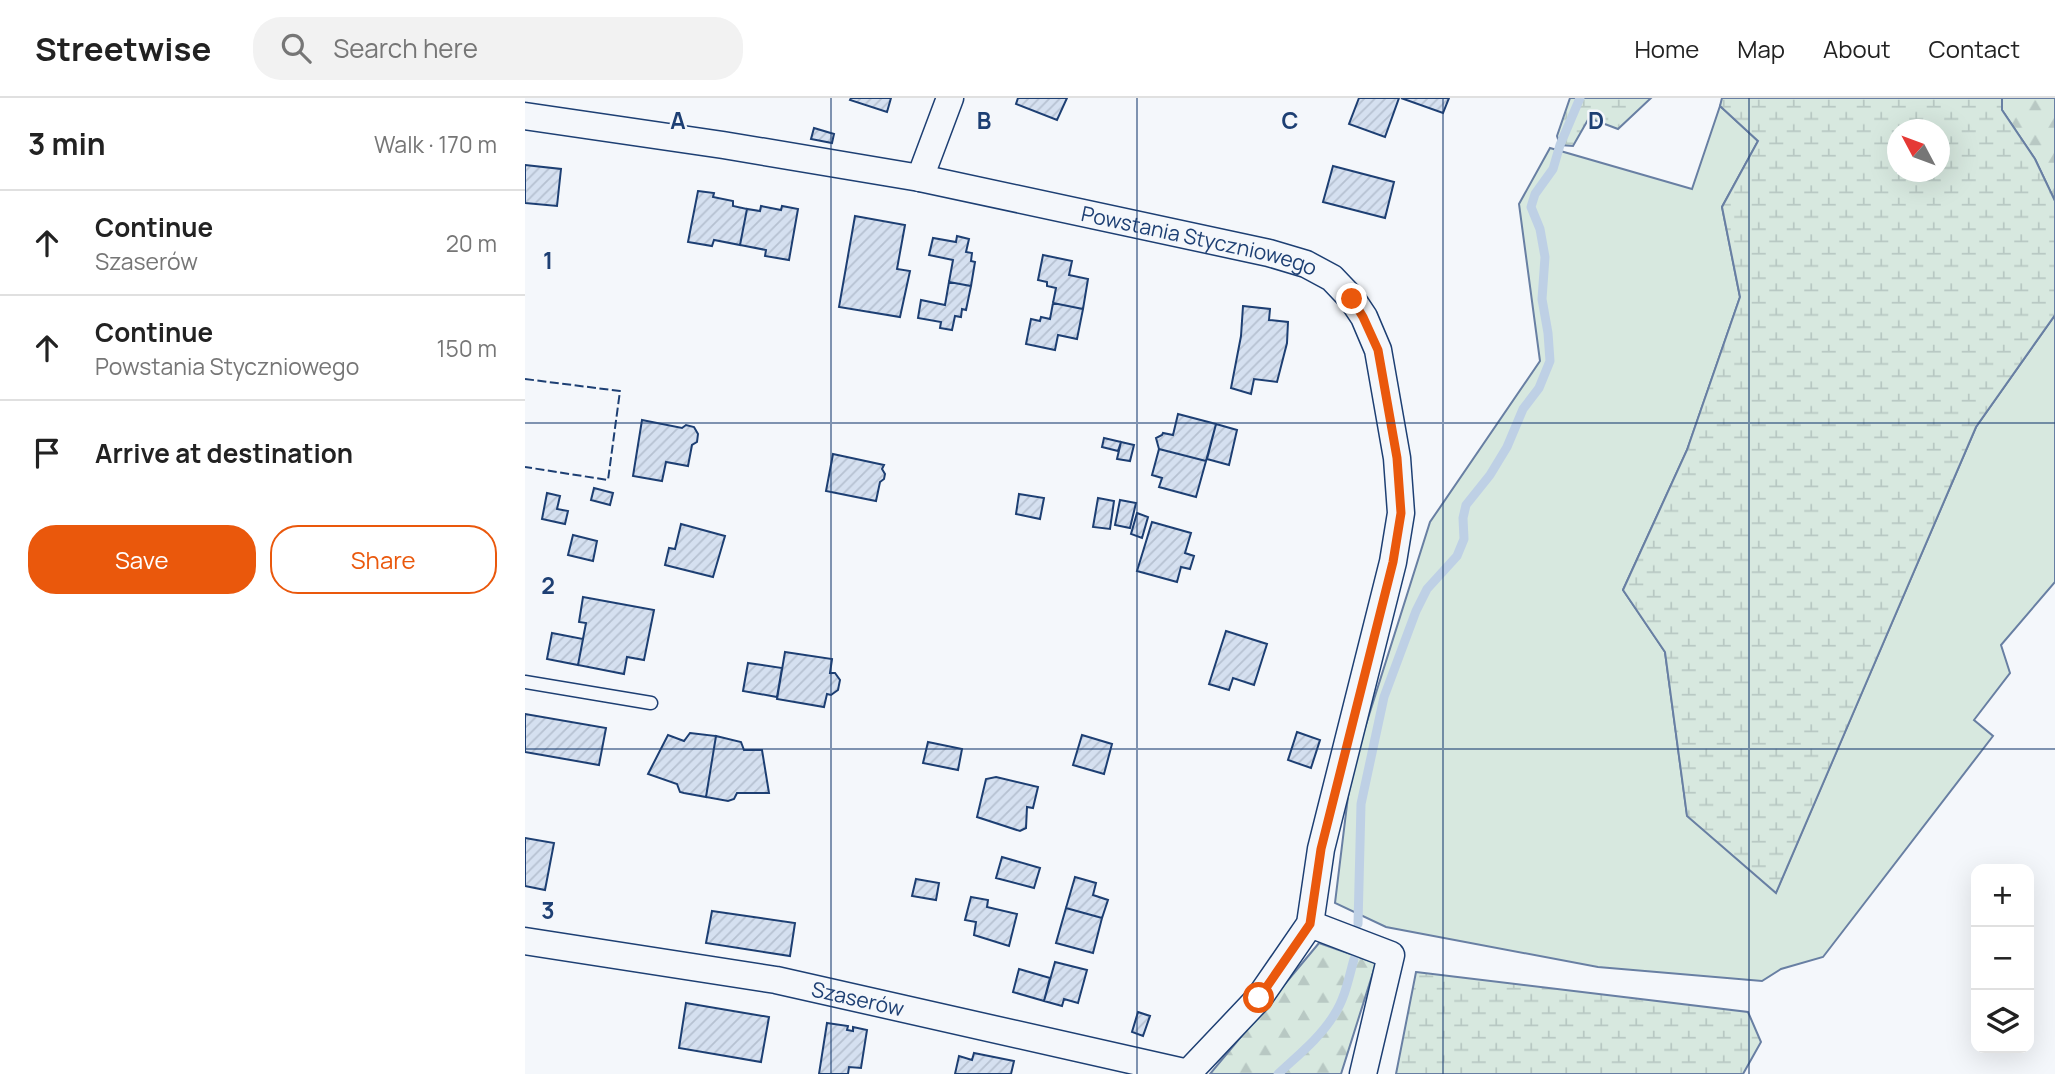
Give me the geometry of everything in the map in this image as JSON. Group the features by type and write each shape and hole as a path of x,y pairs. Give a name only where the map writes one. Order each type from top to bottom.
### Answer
{"street":[{"path":"920,178 950,98"},
{"name":"Powstania Styczniowego","path":"525,116 920,178 1269,253 1306,264 1332,278 1352,299 1378,350 1397,458 1401,513 1393,562 1321,849 1310,924"},
{"path":"1310,924 1391,955 1363,1074"},
{"name":"Szaserów","path":"525,941 776,980 1188,1073 1259,998 1310,924"}],"lane":[{"path":"525,682 651,702"}],"green space":[{"path":"1570,98 1651,98 1618,129 1589,118 1573,146 1560,145 1557,136"},
{"path":"1722,98 2002,98 2002,110 2035,159 2055,201 2055,315 1976,427 1776,893 1687,816 1665,652 1623,590 1687,450 1740,297 1722,207 1758,141 1720,106"},
{"path":"2002,98 2055,98 2055,201 2035,159 2002,110"},
{"path":"1720,106 1758,141 1722,207 1740,297 1687,450 1623,590 1665,652 1687,815 1776,892 1976,427 2055,315 2055,582 2001,645 2010,673 1974,720 1993,736 1823,957 1781,969 1762,981 1598,967 1386,927 1335,903 1351,772 1430,522 1540,361 1519,204 1550,148 1692,189"},
{"path":"1319,943 1376,963 1341,1074 1210,1074"},
{"path":"1416,972 1748,1012 1761,1042 1743,1074 1396,1074"}],"building":[{"path":"891,98 887,112 850,100"},
{"path":"1018,98 1067,98 1057,120 1016,104"},
{"path":"1359,98 1399,98 1385,137 1349,124"},
{"path":"1401,98 1449,98 1443,113"},
{"path":"814,128 834,134 832,143 811,139"},
{"path":"525,165 561,169 557,206 525,203"},
{"path":"1333,166 1394,182 1385,218 1323,202"},
{"path":"698,191 714,193 713,197 733,201 733,206 747,209 740,245 714,240 712,246 688,242"},
{"path":"761,206 781,210 782,206 798,209 789,260 765,256 766,250 740,245 747,209 760,211"},
{"path":"855,216 905,225 897,269 910,271 900,317 839,307"},
{"path":"957,236 969,239 966,252 972,253 971,261 975,262 971,286 949,282 953,260 929,255 933,238 956,242"},
{"path":"1043,255 1072,261 1069,275 1088,279 1083,309 1053,303 1056,288 1038,280"},
{"path":"949,282 971,286 966,310 962,309 961,317 955,316 952,330 940,328 941,322 918,318 921,300 945,305"},
{"path":"1053,303 1083,309 1077,339 1058,335 1055,350 1026,344 1031,319 1050,319"},
{"path":"1243,306 1270,309 1269,320 1288,322 1287,343 1277,382 1254,379 1251,394 1231,388 1241,336"},
{"path":"1178,414 1216,424 1206,461 1159,449 1156,438 1163,433 1173,435"},
{"path":"642,420 682,428 686,425 694,427 698,434 697,442 692,445 688,466 666,462 662,481 633,476"},
{"path":"1216,424 1237,430 1229,465 1207,459"},
{"path":"1104,438 1121,442 1118,451 1102,447"},
{"path":"1121,442 1134,445 1130,461 1117,459"},
{"path":"1159,449 1206,461 1196,497 1159,487 1162,478 1152,475"},
{"path":"833,454 884,465 884,479 880,482 876,501 826,491"},
{"path":"594,488 613,493 610,505 591,500"},
{"path":"547,493 560,496 557,509 568,511 565,524 542,519"},
{"path":"1019,494 1044,498 1040,519 1016,514"},
{"path":"1098,498 1114,501 1110,529 1093,527"},
{"path":"1120,500 1136,503 1130,528 1115,525"},
{"path":"1137,513 1148,517 1142,538 1131,534"},
{"path":"1152,522 1191,533 1185,553 1194,556 1190,569 1181,567 1177,582 1137,571"},
{"path":"681,524 725,536 713,577 665,565 669,548 675,549"},
{"path":"573,535 597,541 593,561 568,555"},
{"path":"583,597 654,610 644,660 627,657 624,674 578,665 586,623 579,622"},
{"path":"1226,631 1267,644 1254,685 1233,678 1229,690 1209,684"},
{"path":"552,633 583,639 578,665 547,659"},
{"path":"785,652 832,659 830,673 835,673 840,680 838,690 831,695 827,694 824,707 777,699"},
{"path":"748,663 782,668 777,697 743,691"},
{"path":"525,714 606,728 599,765 525,752"},
{"path":"1297,732 1320,740 1311,768 1288,760"},
{"path":"690,733 716,736 706,797 680,792 677,784 648,774 668,735 684,741"},
{"path":"1082,735 1112,744 1104,774 1073,765"},
{"path":"716,736 741,742 744,750 762,750 769,793 737,793 734,799 728,801 706,797"},
{"path":"928,742 962,749 958,770 923,763"},
{"path":"996,777 1038,787 1033,808 1027,807 1026,828 1020,831 977,817 986,779"},
{"path":"525,838 554,843 545,890 525,886"},
{"path":"1002,857 1040,868 1034,888 996,878"},
{"path":"1075,877 1096,883 1093,895 1108,900 1102,918 1066,908"},
{"path":"916,879 939,883 936,900 912,896"},
{"path":"971,897 988,900 987,907 1017,914 1009,946 974,935 976,922 965,920"},
{"path":"1066,908 1102,918 1093,953 1056,943"},
{"path":"712,911 795,923 790,956 706,943"},
{"path":"1055,962 1087,970 1078,1003 1064,999 1062,1006 1044,1001"},
{"path":"1019,969 1050,978 1044,1001 1013,992"},
{"path":"686,1003 769,1017 761,1062 679,1048"},
{"path":"1138,1012 1150,1016 1143,1036 1132,1032"},
{"path":"827,1023 848,1026 847,1030 853,1031 853,1027 867,1030 861,1068 849,1067 848,1074 819,1074"},
{"path":"974,1053 1014,1061 1011,1074 955,1074 959,1056 972,1060"}],"waterway":[{"path":"1358,924 1361,804 1384,697 1427,589 1457,556 1464,539 1463,518 1466,505 1490,475 1507,447 1523,409 1539,388 1550,361 1542,299 1545,257 1540,229 1531,207 1535,194 1553,169 1580,98"},
{"path":"1278,1074 1315,1039 1338,1009 1354,959"}],"fence":[{"path":"525,379 620,391 608,480 525,467"}],"route":[{"path":"1259,998 1310,924 1321,849 1393,562 1401,513 1397,458 1378,350 1352,299"}]}
